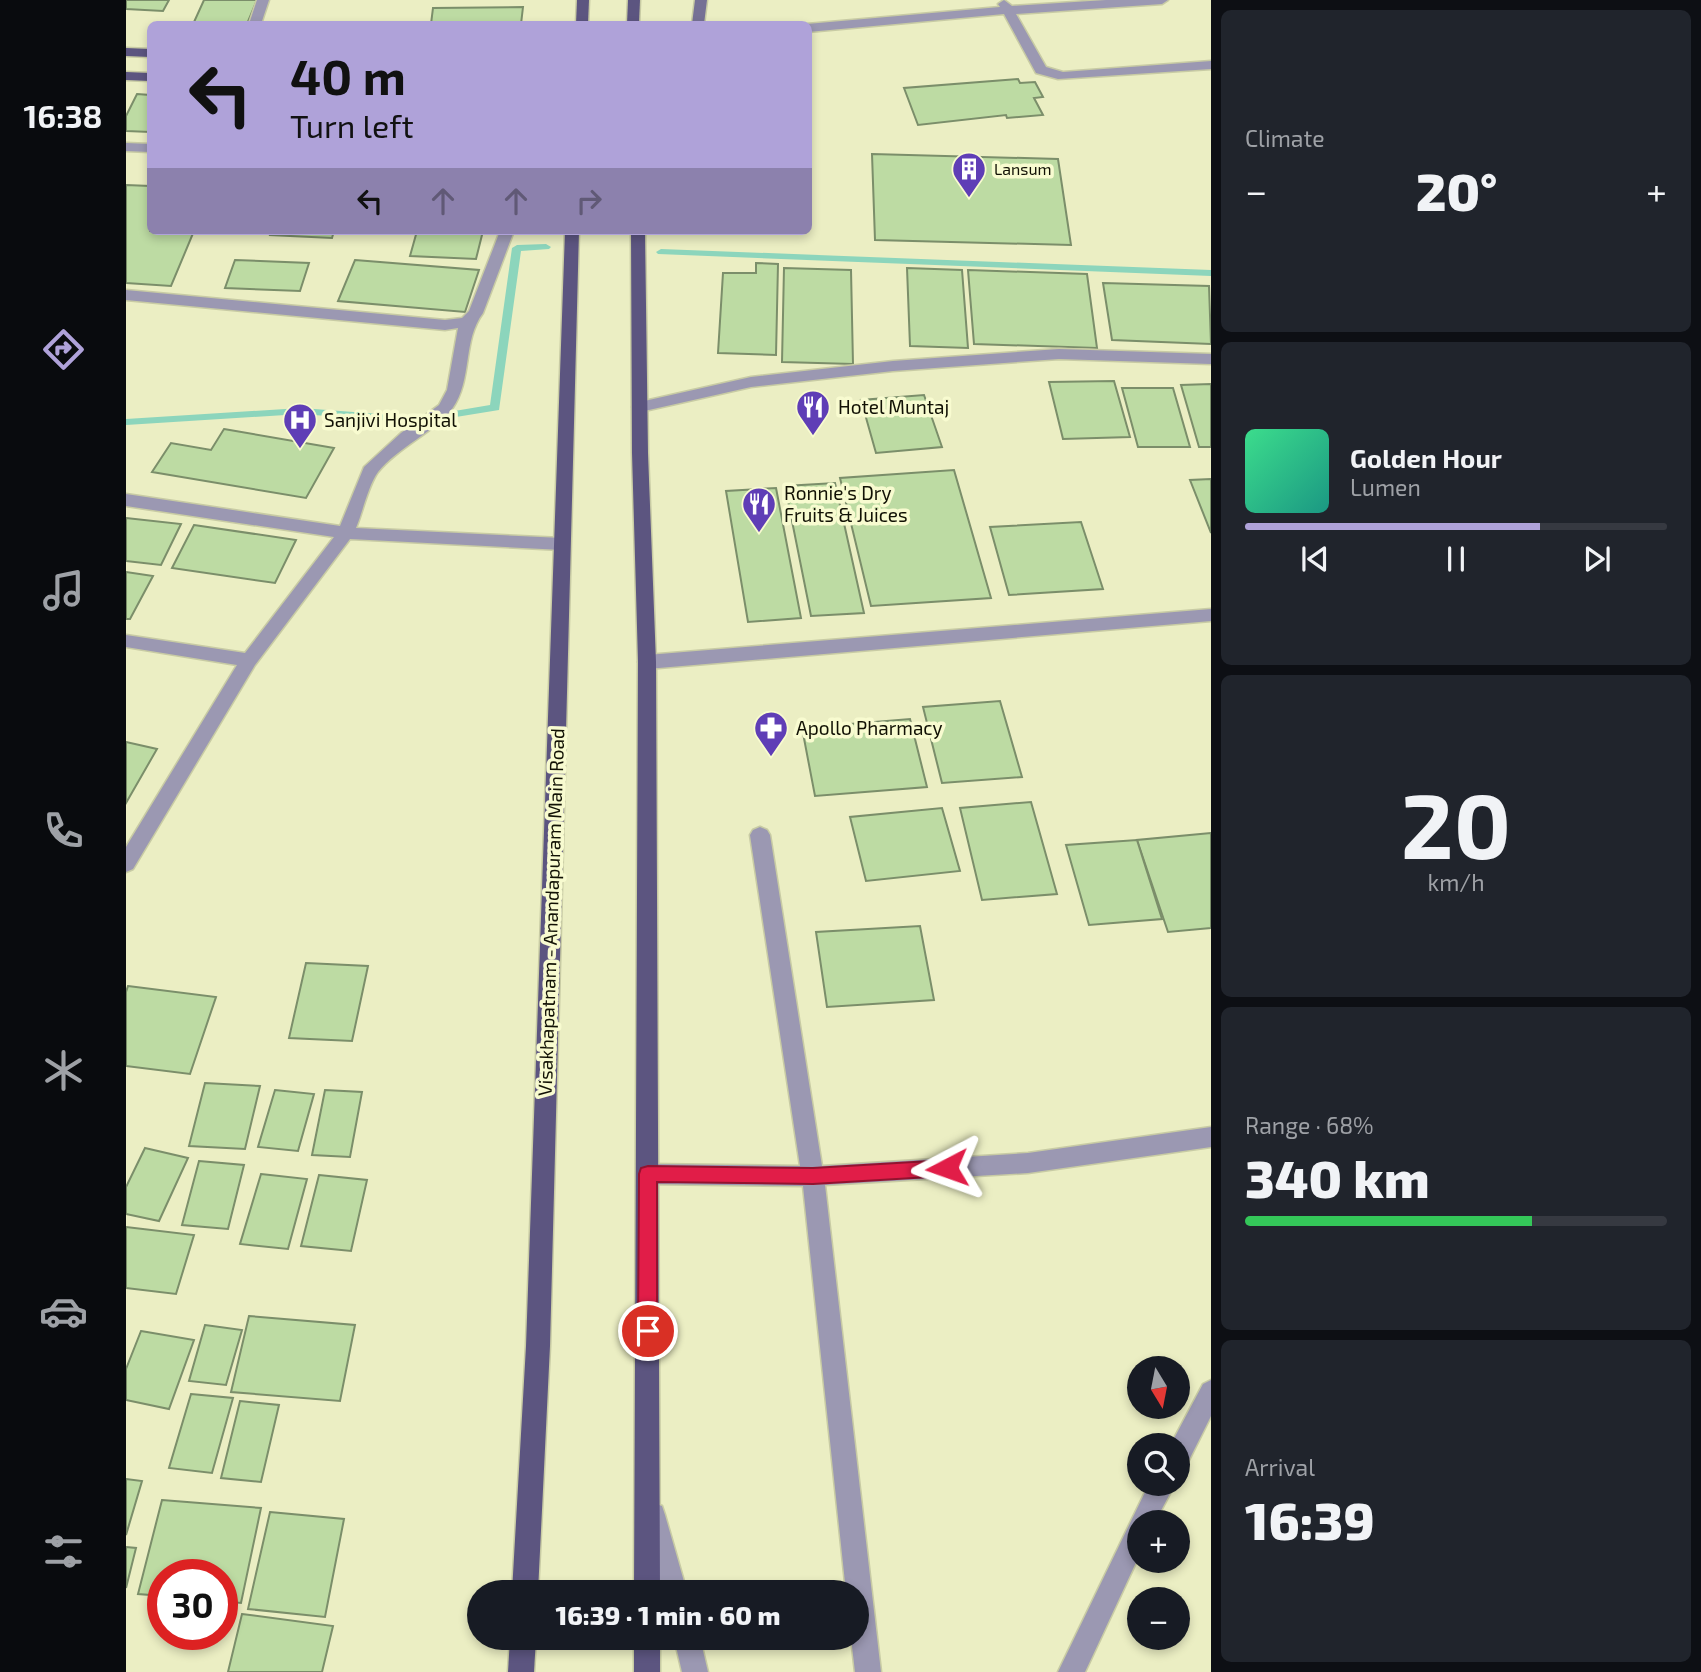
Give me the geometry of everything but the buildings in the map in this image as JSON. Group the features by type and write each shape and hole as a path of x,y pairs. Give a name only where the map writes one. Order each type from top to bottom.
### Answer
{"main road":[{"path":"582,21 583,0"},
{"path":"633,21 634,0"},
{"path":"698,21 701,0"},
{"path":"126,52 147,53"},
{"path":"126,76 147,77"},
{"name":"Visakhapatnam - Anandapuram Main Road","path":"526,1580 538,1346 572,235"},
{"path":"639,235 646,662 647,1580"},
{"path":"521,1672 522,1650"},
{"path":"647,1650 647,1672"}],"street":[{"path":"257,21 263,0"},
{"path":"812,28 953,14 1005,6 1162,0"},
{"path":"1005,6 1036,63 1048,74 1063,76 1211,65"},
{"path":"126,147 147,148"},
{"path":"126,864 249,660 346,533 370,471 407,437 445,408 455,390 467,322 476,313 505,235"},
{"path":"126,295 445,325 467,322"},
{"path":"640,407 751,382 893,366 1059,354 1211,359"},
{"path":"126,500 346,533 562,544"},
{"path":"646,662 1211,615"},
{"path":"126,641 249,660"},
{"path":"760,835 813,1176 868,1672"},
{"path":"648,1174 813,1176 1028,1163 1211,1137"},
{"path":"1190,1433 1211,1392"},
{"path":"648,1494 671,1580"},
{"path":"1070,1672 1127,1554"},
{"path":"690,1650 695,1672"}],"waterway":[{"path":"126,422 301,411 419,420 495,408 517,248 546,247"},
{"path":"661,252 1211,273"}],"place":[{"name":"Lansum","path":"969,199"},
{"name":"Hotel Muntaj","path":"813,437"},
{"name":"Sanjivi Hospital","path":"300,450"},
{"name":"Ronnie's Dry Fruits & Juices","path":"759,534"},
{"name":"Apollo Pharmacy","path":"771,758"}],"route":[{"path":"648,1331 648,1174 813,1176 947,1168"}]}
